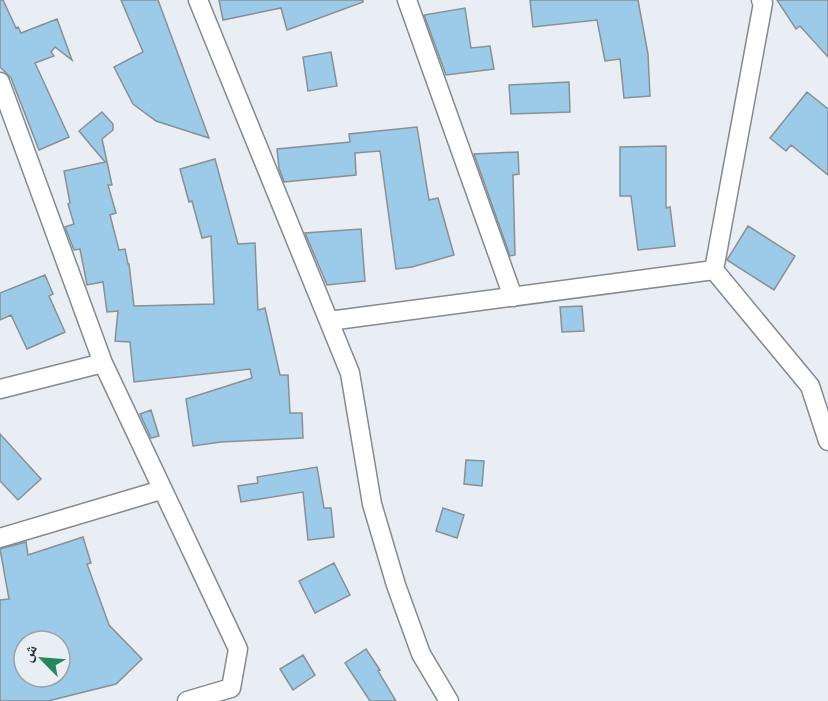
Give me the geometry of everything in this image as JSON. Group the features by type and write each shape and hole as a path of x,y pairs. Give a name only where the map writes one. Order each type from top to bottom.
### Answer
{"street":[{"path":"198,0 350,373 372,504 396,585 421,654 449,701"},
{"path":"407,0 513,297"},
{"path":"714,270 763,3 761,0"},
{"path":"0,82 103,363 238,649 231,688 187,701"},
{"path":"328,321 714,270"},
{"path":"714,270 810,386 828,441"},
{"path":"0,389 103,363"},
{"path":"0,538 161,490"}],"building":[{"path":"0,0 3,0 16,28 18,27 21,33 57,19 72,60 55,47 51,52 54,56 35,63 69,137 39,150 11,78 0,67"},
{"path":"121,0 158,0 209,138 156,121 133,104 114,67 143,52"},
{"path":"219,0 363,0 363,2 287,30 281,8 223,20"},
{"path":"530,0 638,0 648,54 650,96 624,98 620,59 605,61 597,20 533,27"},
{"path":"777,0 828,0 828,57 800,26 796,29"},
{"path":"465,8 471,48 490,46 494,69 446,75 424,15"},
{"path":"331,52 337,86 308,91 303,57"},
{"path":"569,82 570,112 511,114 509,85"},
{"path":"807,92 828,109 828,175 791,145 786,151 770,138"},
{"path":"102,112 113,124 113,130 102,139 112,185 108,185 116,213 110,215 119,250 125,249 129,264 134,306 214,304 211,236 202,238 180,169 215,159 238,244 255,243 258,310 265,308 280,375 288,375 290,413 302,413 303,438 221,442 193,446 186,399 252,378 250,369 134,382 130,342 115,341 118,311 107,312 103,282 87,285 80,249 74,250 65,227 74,224 68,204 70,203 64,171 105,162 79,131"},
{"path":"417,127 429,200 438,198 454,255 412,267 396,269 380,151 355,153 356,175 284,182 279,168 277,149 350,142 349,134"},
{"path":"666,146 666,208 670,207 675,246 638,250 631,196 620,196 620,147"},
{"path":"518,152 519,174 513,175 515,255 510,256 474,154"},
{"path":"748,226 795,256 774,290 727,260"},
{"path":"361,229 365,281 327,285 305,233"},
{"path":"45,275 53,294 49,296 65,332 27,349 11,315 0,320 0,293"},
{"path":"582,306 584,331 562,332 560,307"},
{"path":"151,410 159,436 151,438 140,414"},
{"path":"0,434 41,479 18,500 0,481"},
{"path":"466,460 484,461 482,486 464,484"},
{"path":"317,467 324,508 331,508 334,537 308,540 303,492 241,502 238,486 258,483 257,477"},
{"path":"443,508 464,515 457,538 436,531"},
{"path":"83,537 91,563 87,564 109,625 142,659 116,684 48,701 0,701 0,600 9,599 0,549 26,542 28,555"},
{"path":"334,563 350,595 315,613 299,581"},
{"path":"366,649 396,701 370,701 345,663"},
{"path":"303,655 315,675 293,690 280,669"}]}
